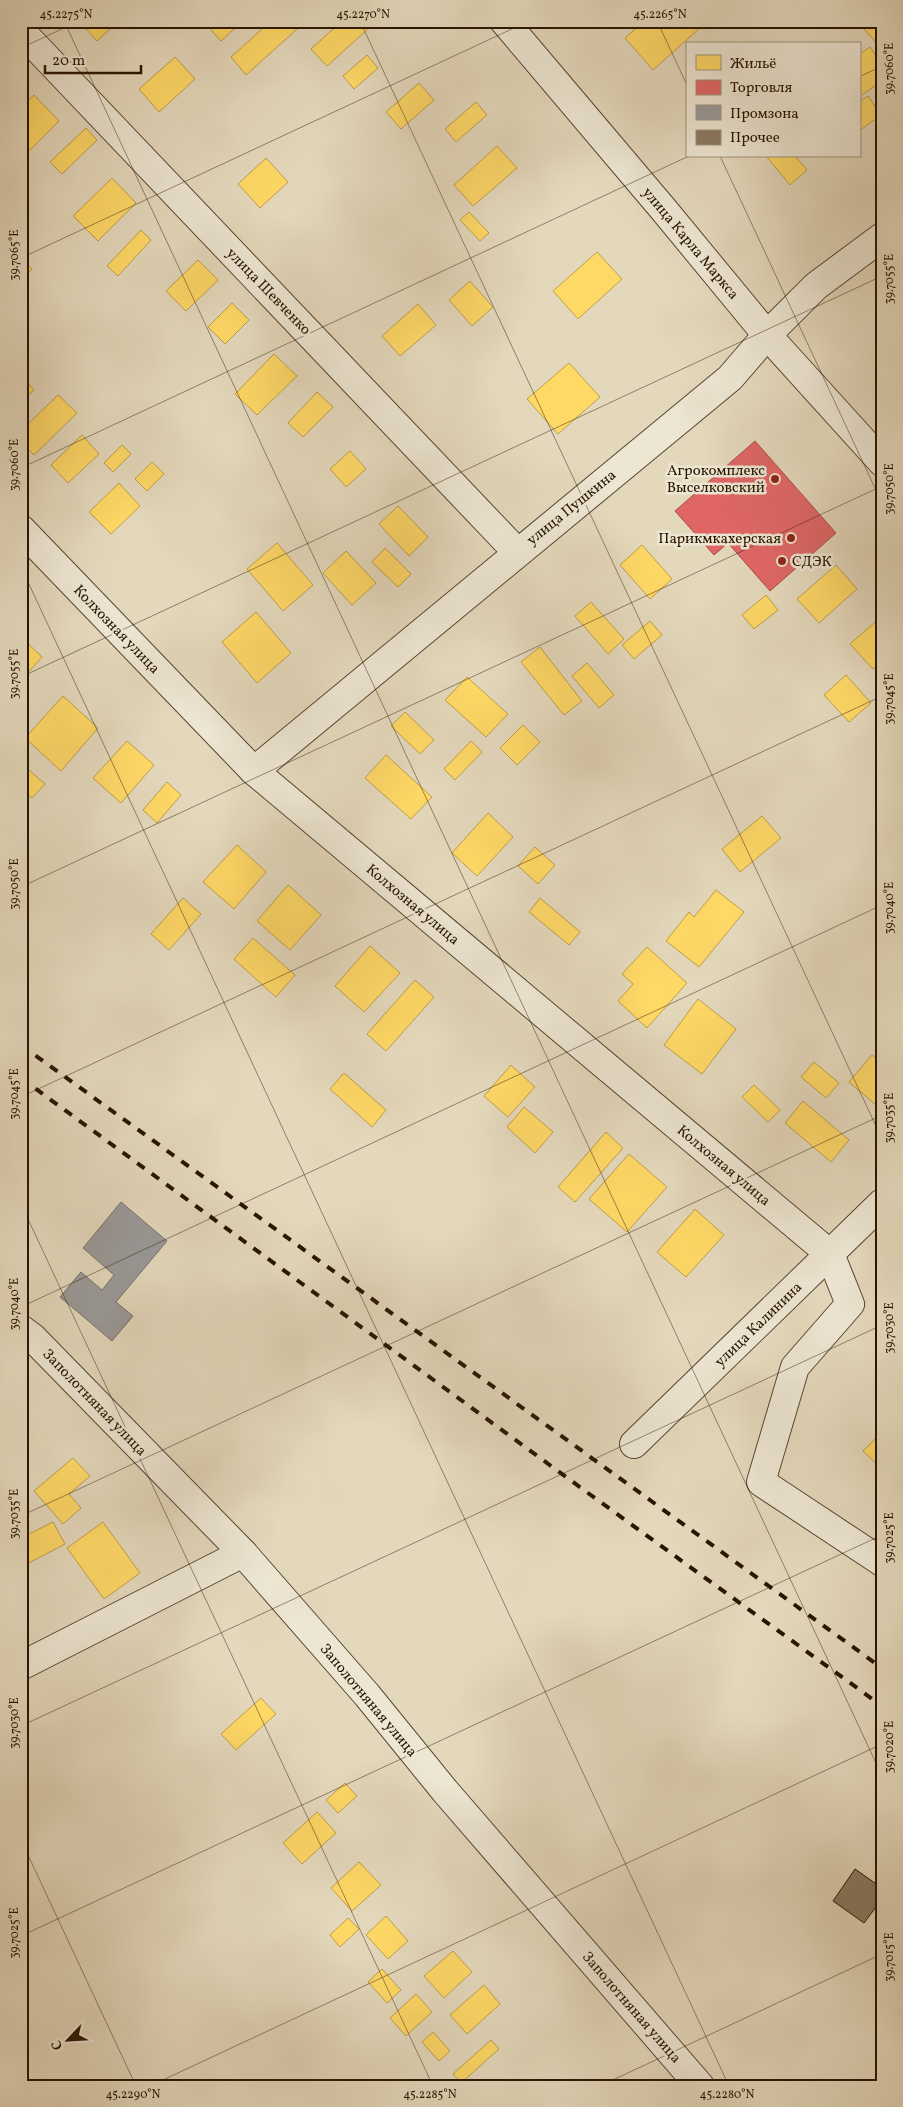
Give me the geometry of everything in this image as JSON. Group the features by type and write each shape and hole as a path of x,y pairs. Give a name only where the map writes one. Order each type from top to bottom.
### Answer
{"street":[{"name":"улица Карла Маркса","path":"504,21 658,202 767,335 882,462"},
{"name":"улица Шевченко","path":"21,31 517,552"},
{"name":"улица Пушкина","path":"254,771 730,378 767,335 816,286 882,237"},
{"name":"Колхозная улица","path":"21,529 254,771 830,1254"},
{"name":"улица Калинина","path":"634,1444 882,1203"},
{"path":"830,1254 850,1304 795,1367 761,1482 882,1562"},
{"name":"Заполотняная улица","path":"21,1329 33,1338 243,1553 367,1695 444,1791 700,2086"},
{"path":"21,1666 243,1553"}],"building: Жильё":[{"path":"94,21 119,21 97,41 86,29"},
{"path":"203,21 243,21 221,41"},
{"path":"271,21 306,21 246,75 231,57"},
{"path":"342,21 377,21 327,66 311,49"},
{"path":"644,21 696,21 701,27 653,70 625,38"},
{"path":"857,21 882,21 882,49"},
{"path":"870,47 882,64 882,81 860,96 860,53"},
{"path":"367,55 378,68 354,89 343,76"},
{"path":"175,57 195,79 159,112 139,89"},
{"path":"419,83 434,100 401,129 386,112"},
{"path":"34,95 59,121 29,151 21,142 21,107"},
{"path":"868,96 881,115 860,130 860,101"},
{"path":"476,102 487,115 456,142 445,129"},
{"path":"86,128 97,140 62,174 50,162"},
{"path":"497,146 517,168 473,206 454,185"},
{"path":"266,158 288,182 260,208 238,184"},
{"path":"768,158 797,158 807,170 790,185"},
{"path":"112,178 136,203 98,241 73,216"},
{"path":"469,212 489,233 480,241 460,220"},
{"path":"141,230 151,240 118,276 107,266"},
{"path":"597,252 622,279 578,319 553,291"},
{"path":"21,259 32,269 21,281"},
{"path":"198,260 218,280 186,311 166,291"},
{"path":"470,281 493,307 472,326 449,300"},
{"path":"232,303 249,320 225,344 208,327"},
{"path":"418,304 436,325 400,356 382,336"},
{"path":"274,354 297,376 257,415 235,394"},
{"path":"569,363 600,397 558,434 527,399"},
{"path":"21,375 34,390 21,401"},
{"path":"317,392 333,407 303,437 288,423"},
{"path":"58,395 77,413 34,455 21,442 21,431"},
{"path":"82,435 99,454 68,483 51,465"},
{"path":"122,445 131,454 113,472 104,463"},
{"path":"350,451 366,469 346,487 330,469"},
{"path":"152,462 164,474 147,491 135,479"},
{"path":"119,483 140,506 111,534 89,512"},
{"path":"398,506 428,537 409,556 379,524"},
{"path":"277,543 313,585 283,611 247,569"},
{"path":"642,545 672,579 650,599 620,565"},
{"path":"385,548 411,574 398,587 372,562"},
{"path":"346,551 376,583 352,605 323,573"},
{"path":"836,565 857,589 819,623 797,599"},
{"path":"766,595 778,610 754,629 742,615"},
{"path":"591,602 624,639 608,654 575,616"},
{"path":"256,612 291,653 257,683 222,642"},
{"path":"882,616 882,661 873,669 850,644"},
{"path":"650,621 662,635 634,659 622,645"},
{"path":"21,637 42,657 21,680"},
{"path":"540,647 582,701 564,715 521,662"},
{"path":"587,663 614,695 599,708 572,676"},
{"path":"846,675 871,703 849,722 824,695"},
{"path":"467,677 508,714 486,737 445,700"},
{"path":"63,696 98,728 61,771 25,738"},
{"path":"405,712 434,740 420,754 391,726"},
{"path":"523,725 540,742 517,765 500,748"},
{"path":"127,741 154,765 121,803 93,778"},
{"path":"471,741 482,752 455,780 444,769"},
{"path":"386,755 432,797 411,819 365,778"},
{"path":"21,763 45,784 32,798 21,788"},
{"path":"167,782 181,795 157,823 143,810"},
{"path":"488,813 513,837 477,876 452,853"},
{"path":"762,816 781,838 740,872 722,849"},
{"path":"237,845 266,872 234,909 203,882"},
{"path":"535,847 555,865 538,884 518,866"},
{"path":"288,885 321,915 290,950 257,921"},
{"path":"716,890 744,912 699,967 666,941 689,912 694,917"},
{"path":"183,898 201,914 169,950 151,934"},
{"path":"540,898 580,932 569,945 529,912"},
{"path":"253,938 295,975 276,997 234,959"},
{"path":"370,946 400,973 364,1012 335,986"},
{"path":"647,947 687,983 647,1028 618,1001 633,984 622,974"},
{"path":"415,980 434,997 386,1051 367,1034"},
{"path":"698,999 736,1029 702,1074 664,1045"},
{"path":"872,1055 882,1063 882,1110 849,1082"},
{"path":"814,1062 839,1083 826,1098 801,1077"},
{"path":"511,1065 535,1087 508,1117 484,1096"},
{"path":"344,1073 386,1110 372,1127 330,1089"},
{"path":"754,1085 780,1110 768,1122 742,1097"},
{"path":"803,1101 849,1140 831,1162 785,1123"},
{"path":"524,1107 553,1132 535,1153 507,1127"},
{"path":"606,1132 623,1148 575,1202 558,1187"},
{"path":"629,1154 667,1187 627,1232 589,1199"},
{"path":"695,1209 724,1235 686,1277 657,1252"},
{"path":"882,1432 882,1469 863,1451"},
{"path":"73,1458 90,1476 69,1494 81,1508 63,1524 34,1491"},
{"path":"53,1522 65,1544 21,1567 21,1538"},
{"path":"103,1522 140,1573 104,1599 67,1548"},
{"path":"261,1698 276,1714 236,1750 221,1734"},
{"path":"345,1783 357,1796 338,1813 326,1800"},
{"path":"317,1812 336,1833 302,1864 283,1843"},
{"path":"359,1862 381,1885 352,1911 331,1888"},
{"path":"386,1916 408,1941 388,1959 366,1935"},
{"path":"348,1918 359,1929 340,1947 330,1935"},
{"path":"453,1951 472,1972 444,1998 424,1976"},
{"path":"382,1969 401,1990 387,2003 368,1982"},
{"path":"484,1985 500,2004 467,2034 450,2015"},
{"path":"416,1994 432,2012 406,2036 390,2018"},
{"path":"433,2032 450,2051 439,2061 422,2042"},
{"path":"491,2040 499,2049 461,2083 453,2074"}],"building: Торговля":[{"path":"755,441 836,533 770,591 728,543 714,555 675,511"}],"building: Промзона":[{"path":"121,1202 167,1241 116,1302 133,1316 112,1341 60,1297 81,1272 102,1290 114,1275 83,1248"}],"building: Прочее":[{"path":"855,1869 882,1888 882,1899 864,1923 833,1901"}],"railway":[{"path":"21,1045 882,1668"},
{"path":"21,1078 882,1706"}],"place":[{"name":"Агрокомплекс Выселковский","path":"775,479"},
{"name":"Парикмкахерская","path":"791,538"},
{"name":"СДЭК","path":"782,561"}]}
